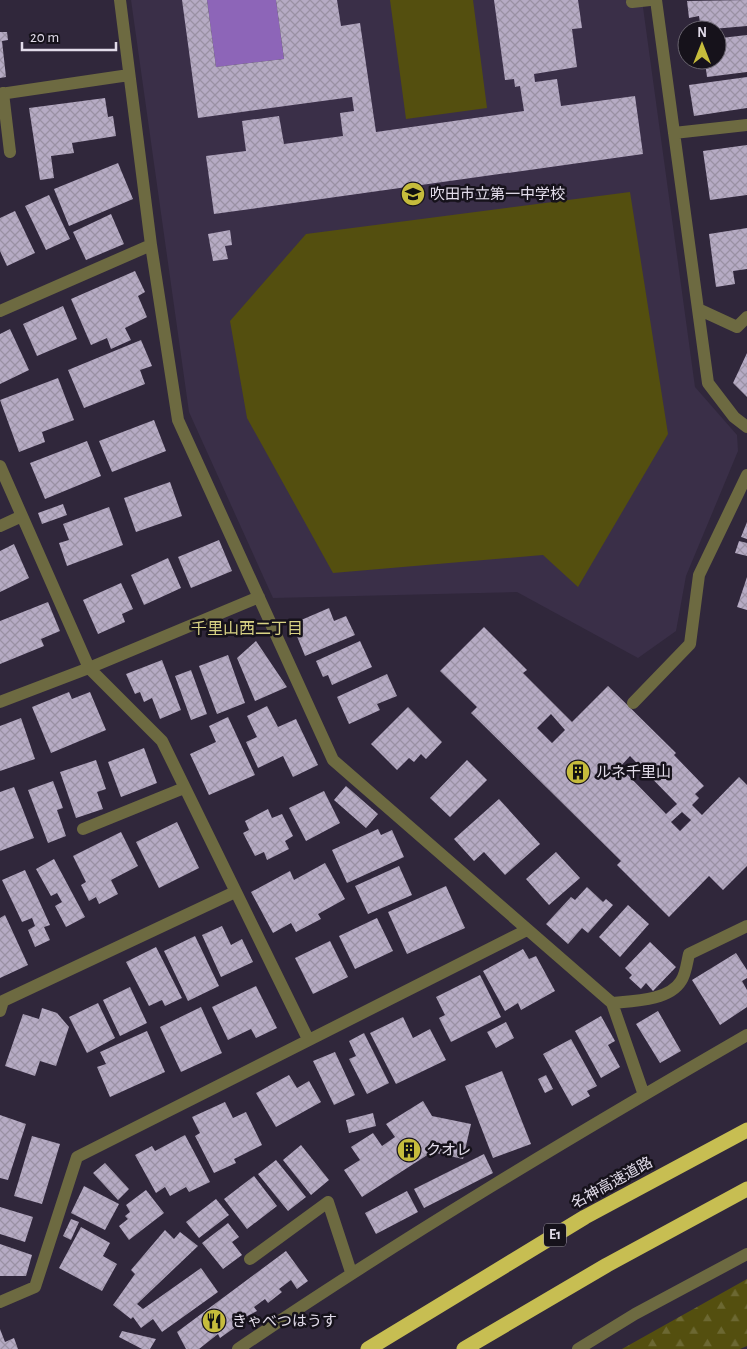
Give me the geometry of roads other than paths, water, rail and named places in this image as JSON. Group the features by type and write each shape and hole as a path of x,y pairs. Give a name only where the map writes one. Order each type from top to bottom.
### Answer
{"highway":[{"name":"名神高速道路","path":"368,1349 585,1217 747,1130"},
{"path":"464,1349 607,1265 747,1189"}],"street":[{"path":"120,0 151,245 178,420 333,760 612,1003 644,1095"},
{"path":"632,2 650,0"},
{"path":"656,0 708,383 734,417 747,427"},
{"path":"10,152 1,94 129,75"},
{"path":"674,133 747,125"},
{"path":"0,312 151,245"},
{"path":"698,309 737,327 747,317"},
{"path":"0,466 89,668 162,741 308,1039"},
{"path":"633,704 690,644 699,575 747,475"},
{"path":"0,526 22,516"},
{"path":"0,702 89,668 259,597"},
{"path":"83,829 184,788"},
{"path":"0,1011 3,1001 235,892"},
{"path":"612,1003 647,1000 665,994 681,982 689,954 747,926"},
{"path":"0,1302 35,1286 77,1157 527,930"},
{"path":"238,1349 351,1272 747,1035"},
{"path":"250,1260 328,1202 351,1272"},
{"path":"578,1349 634,1314 747,1254"}],"place":[{"name":"吹田市立第一中学校","path":"413,194"},
{"name":"ルネ千里山","path":"578,772"},
{"name":"クオレ","path":"409,1150"},
{"name":"きゃべつはうす","path":"214,1321"}],"district":[{"name":"千里山西二丁目","path":"247,629"}]}
